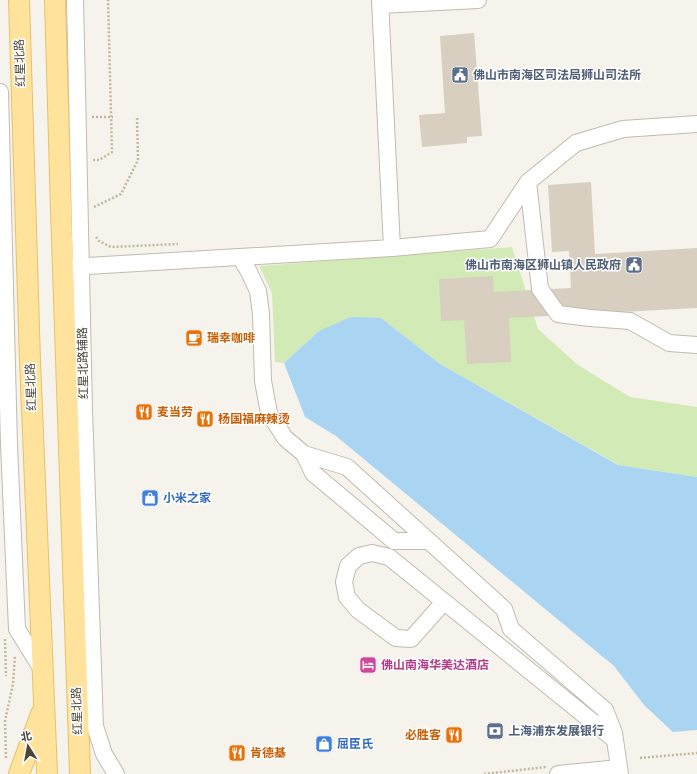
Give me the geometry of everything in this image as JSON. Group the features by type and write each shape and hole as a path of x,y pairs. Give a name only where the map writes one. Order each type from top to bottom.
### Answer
{"main road":[{"name":"红星北路","path":"19,0 22,126 47,774"},
{"name":"红星北路","path":"55,0 72,267 80,774"},
{"path":"13,770 44,704"},
{"path":"79,751 93,774"}],"street":[{"name":"红星北路辅路","path":"75,0 72,267 84,418 95,726 104,754 116,774"},
{"path":"392,248 380,3 478,0"},
{"path":"0,92 9,445 16,629 43,671"},
{"path":"72,267 392,248 490,239 528,182 576,143 623,129 697,124"},
{"path":"1,127 22,126"},
{"path":"528,182 540,289 558,314 630,321 669,343 697,344"},
{"path":"240,257 258,291 262,328 263,381 269,413 285,438 304,454 347,467 504,609 512,630 605,710 616,740 620,771 553,770"},
{"path":"304,454 313,473 394,541 428,541"},
{"path":"444,602 411,639 396,638 358,610 347,596 344,582 348,566 358,556 372,553 388,557 616,740"}],"path":[{"path":"89,160 99,160 112,152 108,0"},
{"path":"91,208 121,194 138,160 137,116"},
{"path":"89,117 112,117"},
{"path":"96,236 99,241 110,246 181,244"},
{"path":"12,684 4,722 13,770"},
{"path":"640,758 697,753"},
{"path":"484,774 553,770"}],"green space":[{"path":"512,247 538,329 578,365 630,397 697,407 697,477 619,465 440,364 381,318 319,331 284,363 275,362 272,293 259,266"}],"water":[{"path":"351,317 381,318 440,364 618,465 697,477 697,730 673,732 644,705 614,666 336,436 305,417 284,363 319,331"}],"building":[{"name":"佛山市南海区司法局狮山司法所","path":"474,33 482,136 467,137 467,143 422,147 419,115 445,113 440,36"},
{"name":"佛山市南海区狮山镇人民政府","path":"591,182 595,254 697,248 697,308 509,318 511,362 467,364 464,320 441,321 439,279 493,276 494,292 571,288 569,251 552,252 548,185"}],"place":[{"name":"佛山市南海区司法局狮山司法所","path":"460,75"},
{"name":"佛山市南海区狮山镇人民政府","path":"634,265"},
{"name":"瑞幸咖啡","path":"194,338"},
{"name":"麦当劳","path":"144,412"},
{"name":"杨国福麻辣烫","path":"205,419"},
{"name":"小米之家","path":"150,498"},
{"name":"佛山南海华美达酒店","path":"368,665"},
{"name":"上海浦东发展银行","path":"495,731"},
{"name":"必胜客","path":"454,735"},
{"name":"屈臣氏","path":"324,744"},
{"name":"肯德基","path":"237,753"}]}
